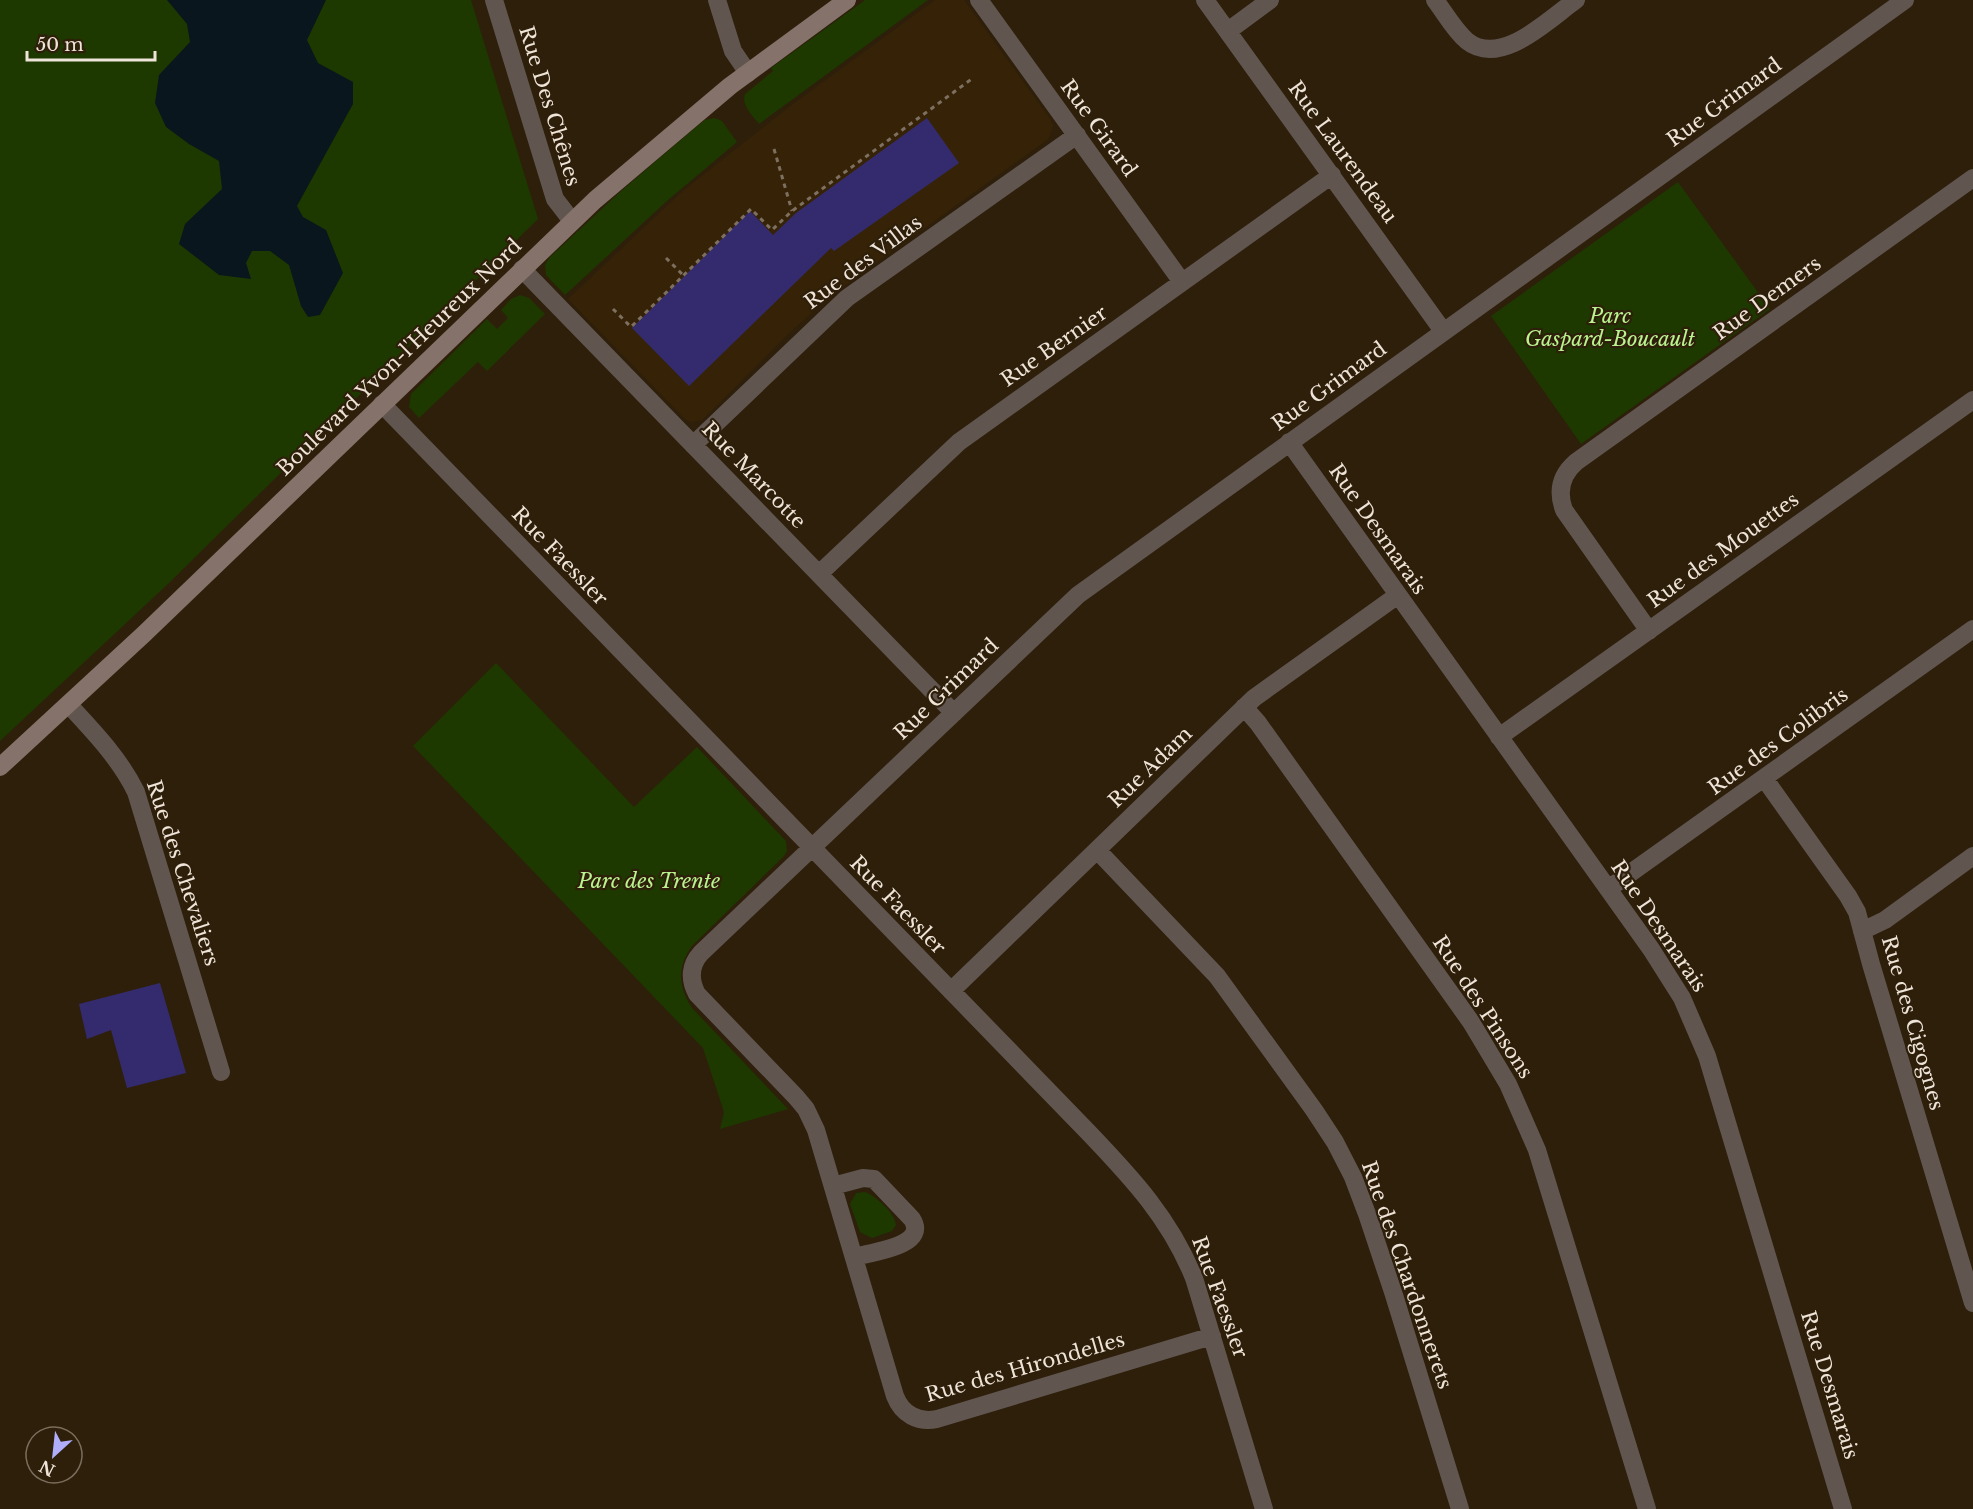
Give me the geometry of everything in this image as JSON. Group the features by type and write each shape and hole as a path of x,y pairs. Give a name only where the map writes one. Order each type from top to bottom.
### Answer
{"street":[{"name":"Rue Des Chênes","path":"494,0 555,199 572,221"},
{"path":"717,0 733,51 748,73"},
{"name":"Boulevard Yvon-l'Heureux Nord","path":"0,767 69,705 572,221 645,157 748,73 847,0"},
{"name":"Rue Girard","path":"979,0 1182,282"},
{"name":"Rue Laurendeau","path":"1205,0 1443,332"},
{"path":"1227,31 1270,0"},
{"path":"1435,0 1467,41 1479,47 1492,49 1505,47 1517,41 1576,0"},
{"name":"Rue Grimard","path":"812,848 1078,595 1905,0"},
{"name":"Rue des Villas","path":"693,445 847,298 1077,135"},
{"name":"Rue Bernier","path":"819,574 959,442 1332,175"},
{"name":"Rue Demers","path":"1649,631 1564,510 1560,493 1562,481 1568,471 1576,462 1973,178"},
{"name":"Rue Marcotte","path":"522,269 954,713"},
{"name":"Rue des Mouettes","path":"1499,737 1973,400"},
{"name":"Rue Faessler","path":"382,405 1112,1157 1148,1197 1170,1229 1188,1263 1264,1509"},
{"name":"Rue Desmarais","path":"1289,442 1608,889 1674,984 1690,1014 1702,1042 1843,1509"},
{"name":"Rue Adam","path":"951,991 1244,707 1272,684 1398,595"},
{"name":"Rue des Colibris","path":"1608,889 1973,629"},
{"name":"Rue des Chevaliers","path":"69,705 114,756 126,772 136,792 221,1072"},
{"name":"Rue des Pinsons","path":"1244,707 1258,723 1471,1022 1500,1068 1516,1100 1545,1175 1647,1509"},
{"name":"Rue des Cigognes","path":"1764,778 1857,912 1973,1303"},
{"name":"Rue des Hirondelles","path":"812,848 701,953 695,962 692,978 694,989 704,1002 806,1109 816,1130 895,1396 904,1411 920,1420 937,1419 1212,1336"},
{"name":"Rue des Chardonnerets","path":"1096,850 1217,976 1335,1142 1353,1177 1367,1214 1460,1509"},
{"path":"1862,931 1885,920 1973,856"},
{"path":"833,1186 863,1178 874,1179 916,1225 916,1233 909,1241 854,1257"}],"path":[{"path":"613,309 632,327 751,209 772,230 782,223 792,211 973,78"},
{"path":"774,149 792,211"},
{"path":"666,258 684,276"}],"shaded area":[{"path":"167,0 326,0 307,40 318,63 353,82 353,104 297,206 303,217 326,230 343,273 320,315 308,317 301,306 289,265 270,251 252,251 246,263 251,279 219,275 179,244 185,224 222,189 219,161 189,144 166,127 155,103 159,75 190,42 187,24"},
{"path":"935,0 964,0 1051,120 1053,126 1050,135 1047,140 830,296 786,336 702,420 691,422 685,419 568,299 683,191 789,107"}],"green space":[{"path":"0,0 471,0 538,219 170,582 0,741"},
{"path":"865,0 928,0 759,124 746,106 745,94 773,71 771,68"},
{"path":"715,118 722,121 737,142 668,200 565,295 546,275 545,265 549,258 620,192 689,133 705,120"},
{"name":"Parc Gaspard-Boucault","path":"1678,182 1770,309 1581,444 1491,316"},
{"path":"520,295 529,298 545,314 487,371 478,362 419,418 409,407 411,394 487,319 497,329 508,318 501,310 511,299"},
{"name":"Parc des Trente","path":"496,663 634,807 697,747 786,841 787,851 784,856 692,946 684,962 681,977 684,992 692,1008 788,1109 720,1129 724,1112 703,1048 413,746"},
{"path":"865,1192 880,1201 892,1215 896,1225 892,1231 872,1238 860,1232 850,1204 856,1193"}],"building":[{"path":"927,118 959,163 834,251 831,248 689,386 632,328 750,211 773,235 796,213"},
{"path":"160,983 186,1073 127,1088 111,1030 87,1039 79,1004"}]}
